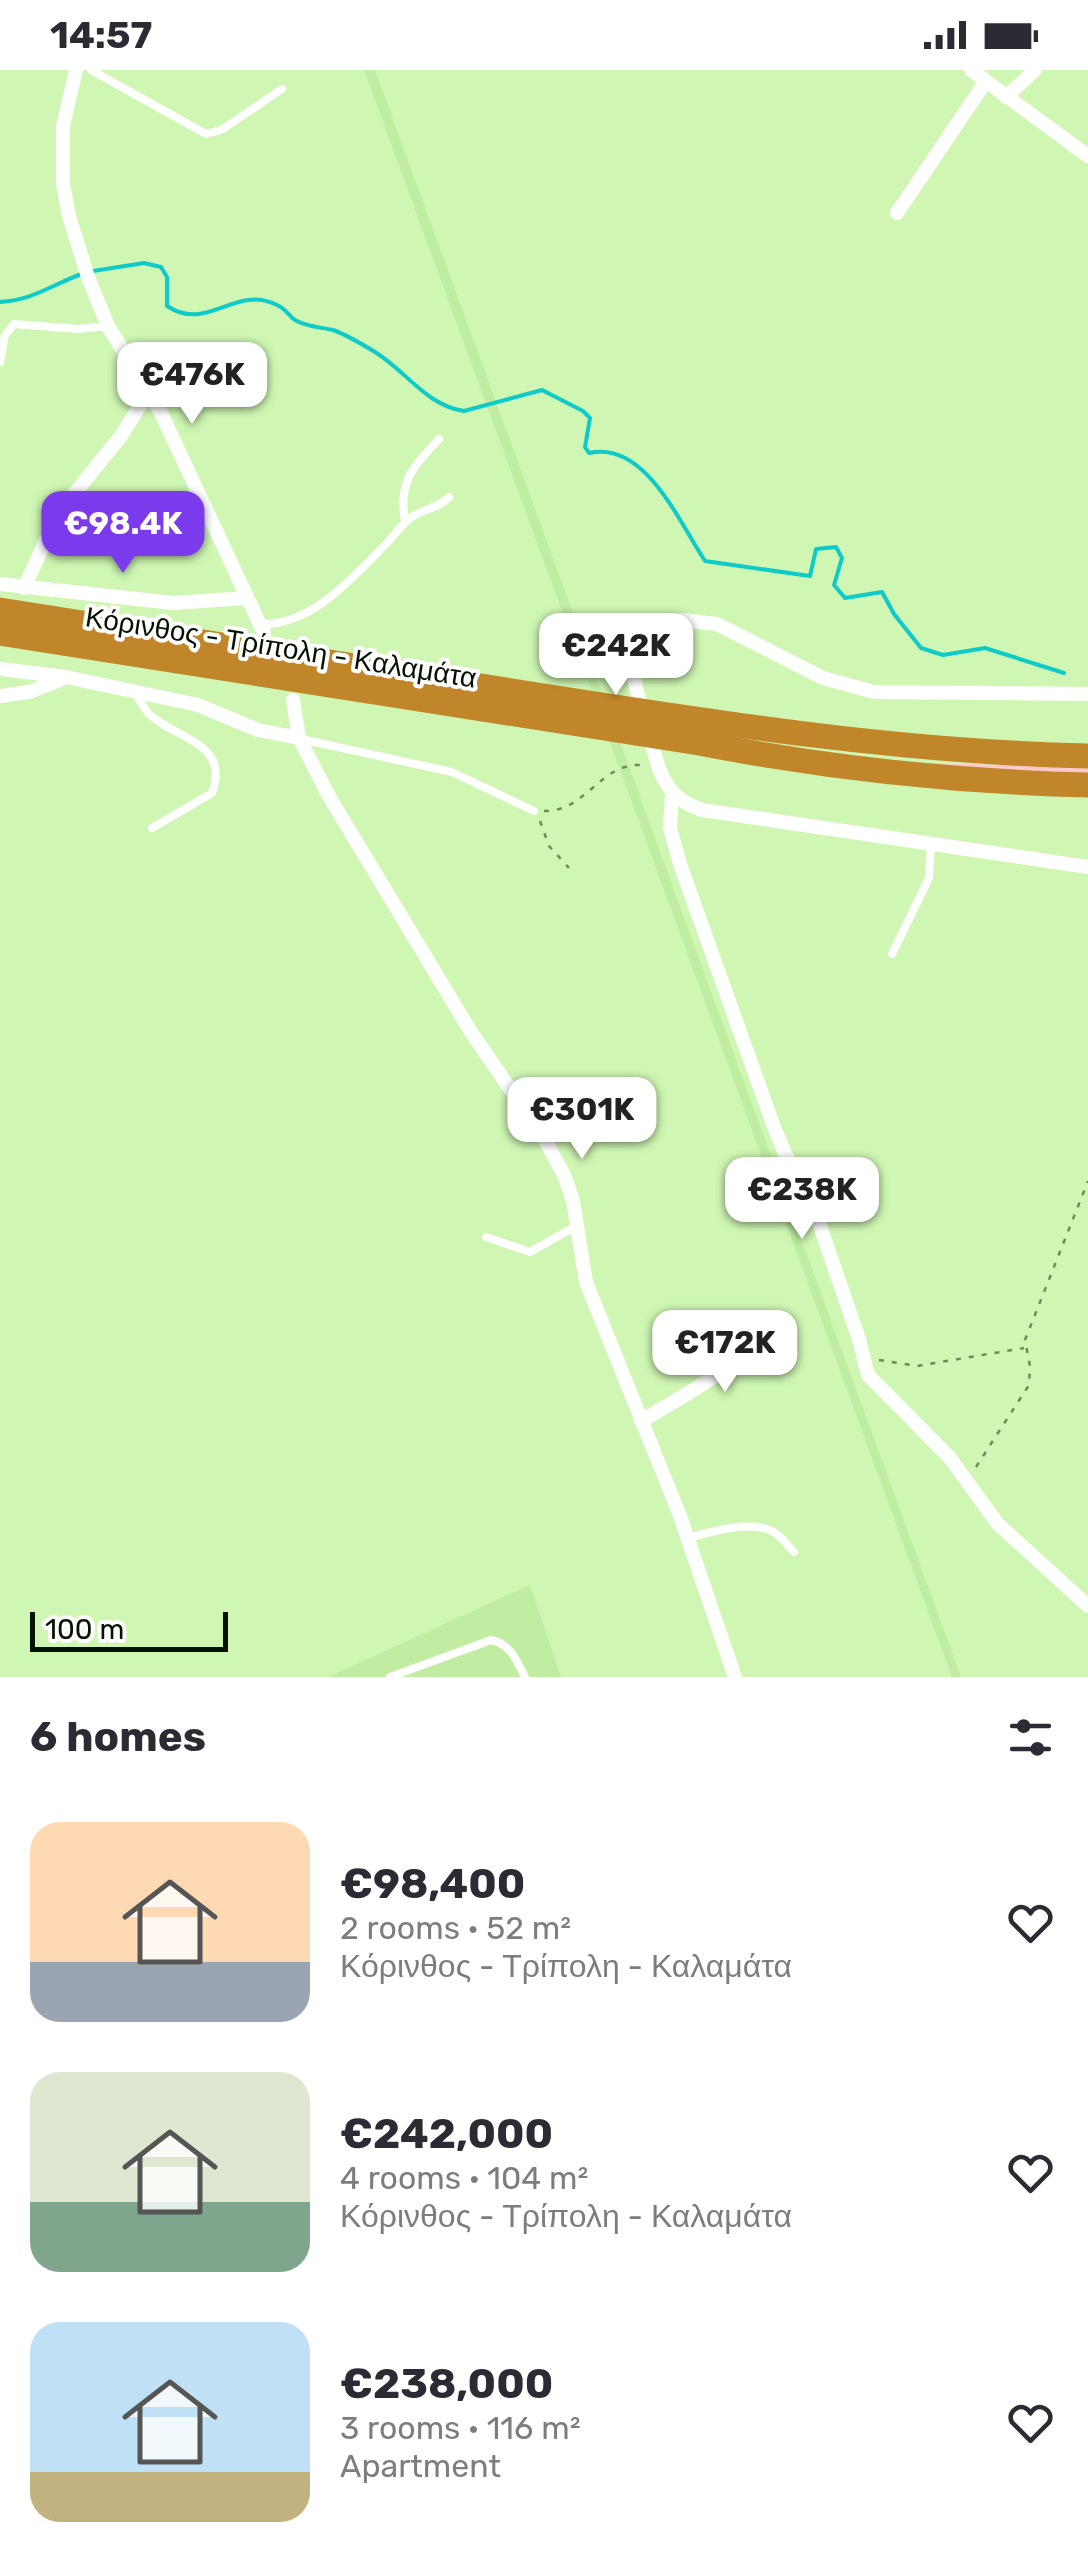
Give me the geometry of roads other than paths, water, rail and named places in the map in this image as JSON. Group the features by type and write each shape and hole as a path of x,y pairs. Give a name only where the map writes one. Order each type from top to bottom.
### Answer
{"highway":[{"name":"Κόρινθος - Τρίπολη - Καλαμάτα","path":"0,610 656,714 900,746 1088,756"},
{"name":"Κόρινθος - Τρίπολη - Καλαμάτα","path":"0,634 666,738 807,764 897,775 1088,785"}],"street":[{"path":"76,70 63,126 62,162 65,200 88,277 108,326 149,391 261,628"},
{"path":"971,70 1088,156"},
{"path":"1006,97 1035,70"},
{"path":"896,213 986,82"},
{"path":"24,588 58,514 121,436 149,391"},
{"path":"0,584 173,603 246,598"},
{"path":"1088,694 874,692 813,674 717,624 682,620 652,636 636,660 633,676 658,766 672,794 684,804 702,810 1088,867"},
{"path":"0,669 198,704 258,730 298,738"},
{"path":"0,696 29,692 66,678"},
{"path":"293,700 298,738 330,798 471,1032 555,1157 573,1202 586,1282 688,1538 735,1677"},
{"path":"672,794 670,828 680,864 732,1017 795,1178 818,1223 868,1375 914,1419 998,1524 1088,1606"},
{"path":"641,1421 710,1379 756,1342 761,1329"}],"lane":[{"path":"91,70 206,134 222,130 282,89"},
{"path":"0,362 5,335 14,324 78,329 108,326"},
{"path":"406,521 402,496 408,478 439,439"},
{"path":"261,628 292,621 316,608 406,521 443,504 449,497"},
{"path":"133,690 148,713 199,744 215,767 212,793 152,828"},
{"path":"298,738 452,772 534,811"},
{"path":"892,954 929,878 931,843"},
{"path":"486,1237 530,1252 576,1226"},
{"path":"688,1538 710,1532 766,1529 777,1534 794,1552"},
{"path":"390,1677 410,1674 491,1640 502,1642 525,1677"}],"waterway":[{"path":"93,271 144,263 161,267 167,277 167,306 182,313 208,312 247,300 277,305 295,320 333,330 365,346 451,408 464,411 542,390 590,418 585,447 589,453 609,452 643,471 672,506 705,561 810,576 816,549 836,547 842,558 834,585 845,598 882,592 921,648 943,655 985,648 1064,673"},
{"path":"0,302 33,295 84,273"}]}
